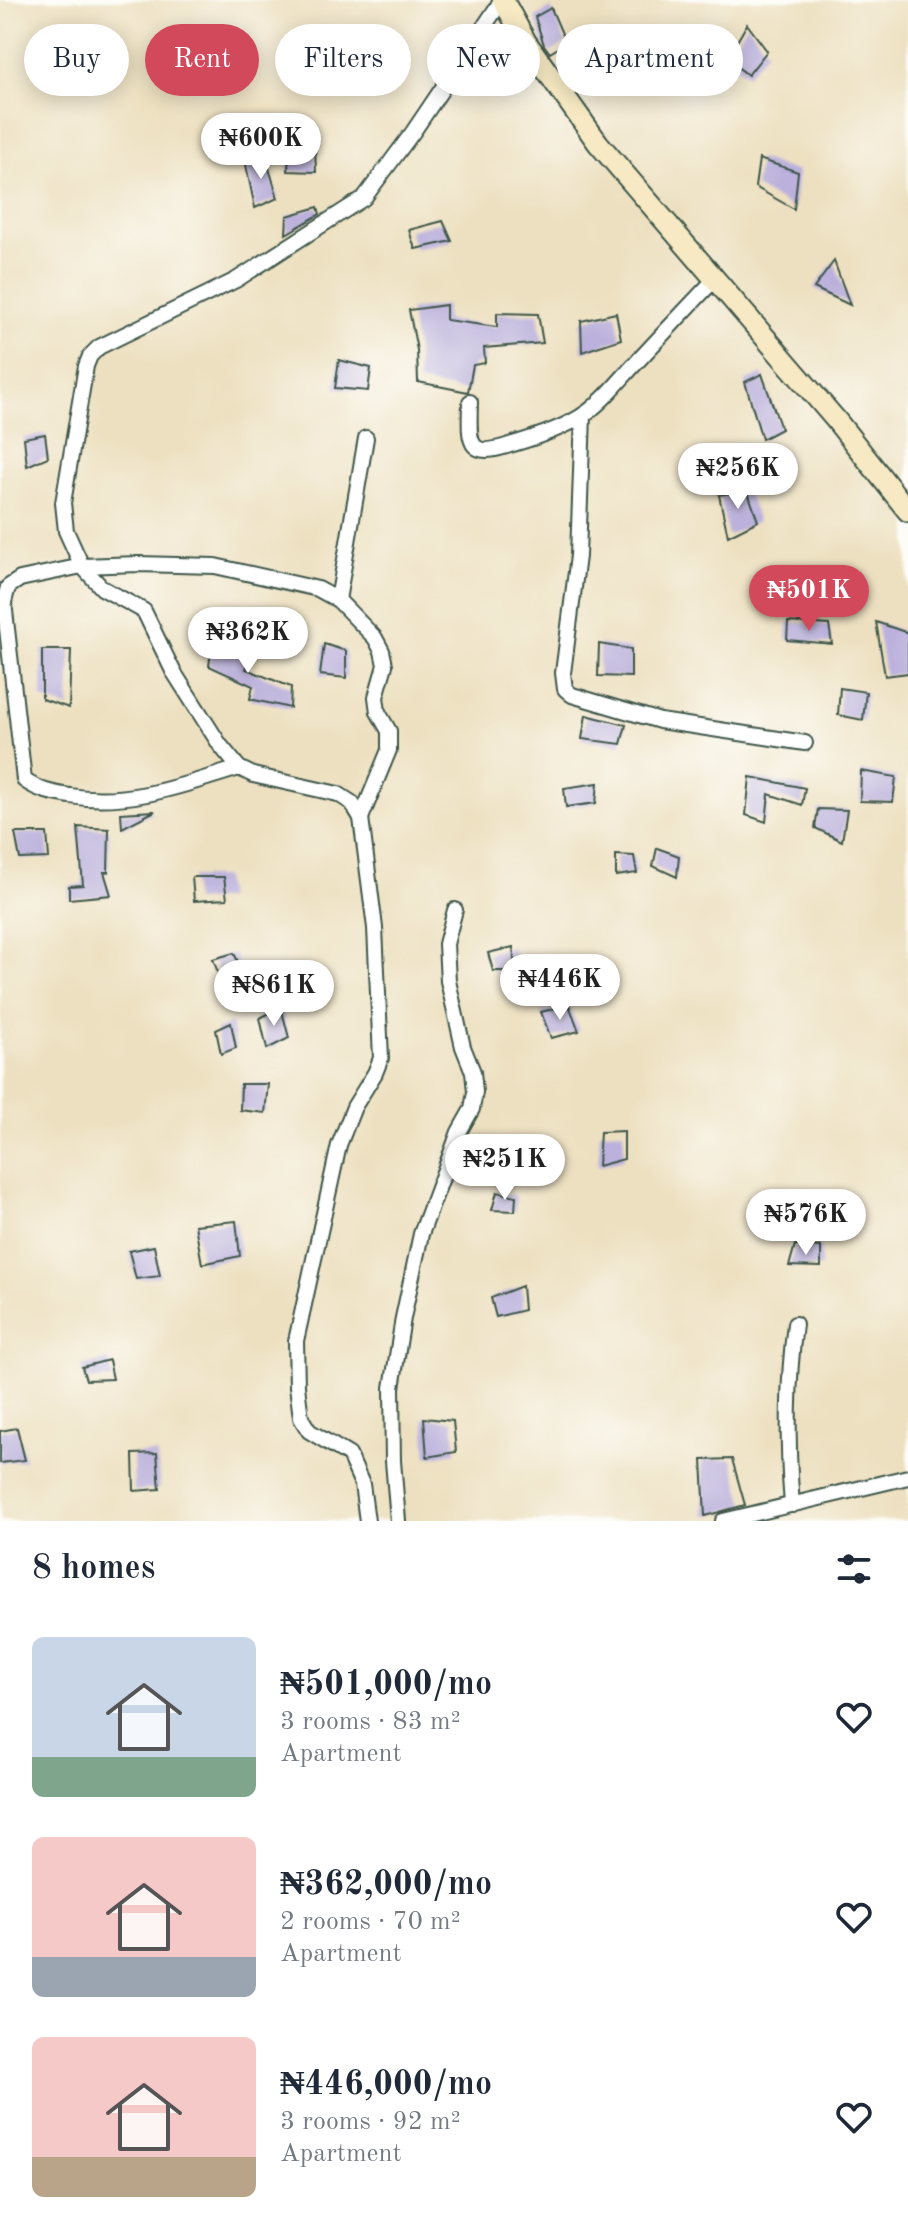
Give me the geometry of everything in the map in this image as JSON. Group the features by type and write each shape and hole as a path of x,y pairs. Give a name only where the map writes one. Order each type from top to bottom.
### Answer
{"street":[{"path":"367,1521 362,1484 349,1455 309,1431 301,1418 296,1341 339,1145 354,1107 381,1058 375,928 361,818 352,803 338,794 253,775 239,768 220,745 173,671 144,611 102,588 82,566 66,531 63,503 90,356 99,347 236,280 364,198 503,0 526,42 598,143 836,420 908,511"},
{"path":"470,402 469,433 473,445 482,452 545,434 583,415 604,397 716,278"},
{"path":"583,415 578,556 563,673 565,689 572,695 660,721 805,743"},
{"path":"338,600 366,438"},
{"path":"239,768 133,798 97,801 47,793 24,780 4,602 8,587 20,579 82,566 215,566 318,589 338,600 375,638 385,665 376,697 378,712 389,731 389,750 361,818"},
{"path":"398,1521 392,1388 403,1318 421,1234 459,1132 472,1109 475,1092 473,1072 463,1047 448,981 446,944 455,910"},
{"path":"792,1505 787,1382 795,1324"},
{"path":"723,1521 908,1477"}],"building":[{"path":"551,8 558,24 556,49 550,53 544,45 540,24 535,17"},
{"path":"747,24 767,51 748,75 743,71 743,31"},
{"path":"315,149 316,172 288,171 289,152"},
{"path":"265,155 278,198 255,208 245,160"},
{"path":"759,159 798,172 794,209 755,187"},
{"path":"318,207 320,214 286,234 287,216"},
{"path":"443,221 452,241 415,249 409,230"},
{"path":"834,261 850,305 814,288"},
{"path":"446,305 446,320 497,327 497,313 538,314 543,343 484,348 485,363 473,365 468,392 418,382 417,350 409,310"},
{"path":"616,313 621,339 582,352 581,321"},
{"path":"339,360 371,368 368,391 335,388"},
{"path":"762,374 781,429 762,439 745,382"},
{"path":"45,434 48,457 27,466 24,438"},
{"path":"747,490 758,521 728,536 719,495"},
{"path":"788,622 829,625 832,644 787,640"},
{"path":"876,622 908,633 908,673 885,676"},
{"path":"213,638 251,654 246,669 291,687 290,708 250,699 253,686 209,666"},
{"path":"324,644 346,651 346,678 320,675"},
{"path":"599,644 631,649 631,677 598,676"},
{"path":"42,650 71,650 69,708 42,699"},
{"path":"840,688 866,692 863,720 838,715"},
{"path":"586,715 626,725 621,744 582,739"},
{"path":"861,771 896,777 893,802 860,801"},
{"path":"750,777 805,788 802,805 769,794 766,822 746,815"},
{"path":"598,783 596,803 566,807 564,788"},
{"path":"818,809 847,810 842,841 815,828"},
{"path":"155,811 122,828 121,813"},
{"path":"78,827 109,829 108,872 104,872 111,895 69,899 69,886 83,885"},
{"path":"15,833 47,833 49,858 20,859"},
{"path":"657,848 679,856 677,877 653,866"},
{"path":"616,855 634,856 637,873 616,876"},
{"path":"192,877 224,877 227,899 194,901"},
{"path":"513,947 515,971 493,971 488,953"},
{"path":"234,953 243,973 221,981 213,959"},
{"path":"569,1005 579,1031 551,1038 541,1012"},
{"path":"281,1007 289,1038 267,1049 260,1018"},
{"path":"231,1023 236,1048 221,1054 216,1030"},
{"path":"241,1084 268,1084 265,1113 240,1110"},
{"path":"624,1131 624,1159 598,1166 600,1132"},
{"path":"497,1192 516,1196 515,1211 492,1210"},
{"path":"236,1221 240,1256 202,1264 195,1225"},
{"path":"795,1245 821,1247 821,1267 789,1266"},
{"path":"154,1246 160,1276 136,1279 129,1251"},
{"path":"522,1286 524,1310 496,1317 491,1298"},
{"path":"109,1360 113,1379 86,1380 82,1367"},
{"path":"424,1418 453,1421 456,1452 427,1457"},
{"path":"17,1428 25,1460 0,1463 0,1431"},
{"path":"157,1453 160,1489 134,1491 133,1454"},
{"path":"732,1459 745,1505 705,1516 702,1460"}]}
